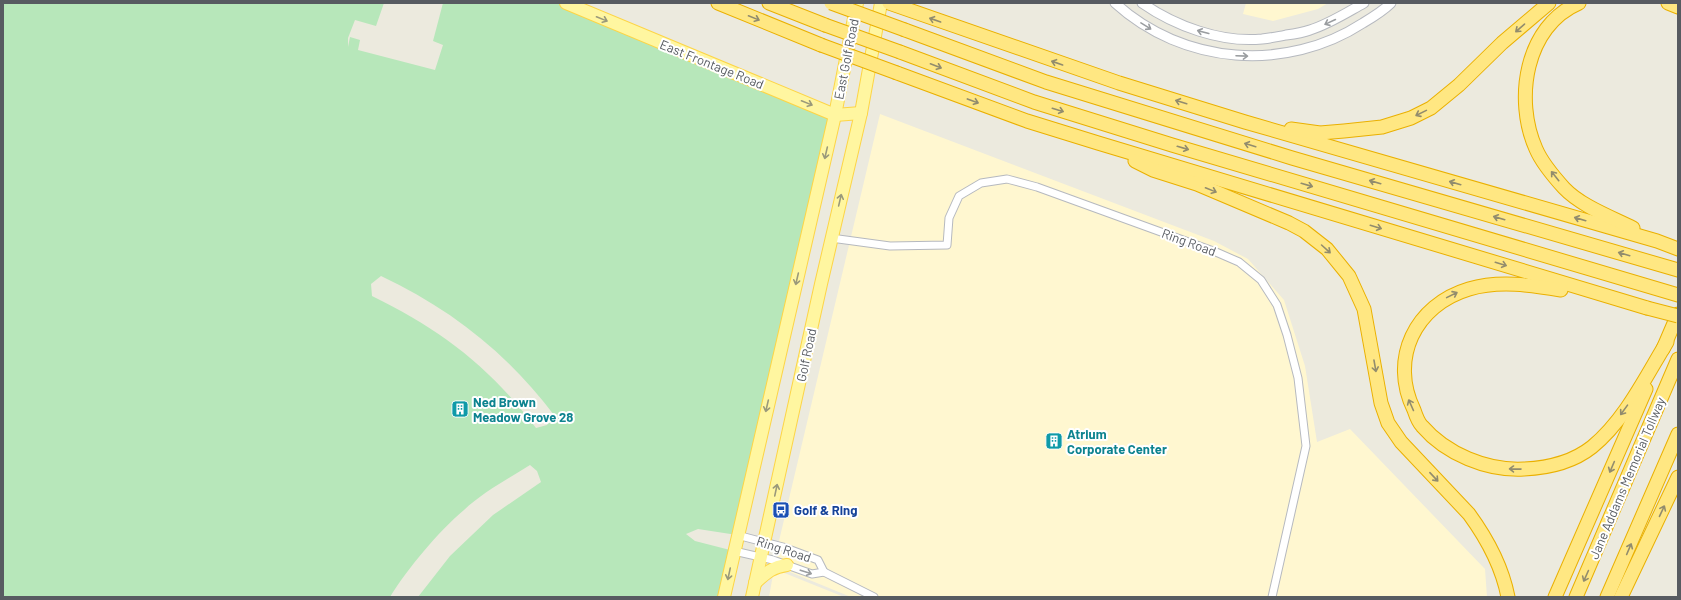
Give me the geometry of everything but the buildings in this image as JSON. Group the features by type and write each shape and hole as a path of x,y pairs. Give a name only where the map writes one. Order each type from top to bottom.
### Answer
{"highway":[{"path":"718,3 821,45 1027,121 1647,308 1678,315 1554,597"},
{"path":"769,3 1034,102 1678,295"},
{"path":"831,3 1046,82 1292,158 1678,270"},
{"path":"889,3 908,11 1119,84 1657,241 1675,248"},
{"path":"1245,122 1320,132 1382,127 1411,118 1431,108 1459,85 1502,44 1550,3"},
{"path":"1579,3 1563,13 1552,23 1540,38 1531,57 1526,76 1525,98 1529,131 1536,149 1544,163 1565,189 1579,200 1657,241"},
{"path":"1668,3 1678,7"},
{"path":"1098,143 1153,170 1197,184 1289,223 1304,231 1327,249 1349,276 1364,309 1381,402 1388,423 1401,442 1469,514 1478,527 1496,559 1502,573 1508,597"},
{"path":"1623,300 1525,284 1492,284 1458,292 1442,301 1427,312 1416,328 1408,346 1404,366 1407,396 1421,426 1454,452 1477,463 1488,466 1509,469 1532,469 1565,461 1591,447 1613,425 1633,399 1667,342"},
{"name":"Jane Addams Memorial Tollway","path":"1576,597 1678,359"},
{"path":"1607,597 1678,434"},
{"path":"1622,597 1678,477"}],"main road":[{"name":"East Frontage Road","path":"566,3 591,15 835,115 861,113"},
{"name":"East Golf Road","path":"835,115 857,3"},
{"name":"East Golf Road","path":"861,113 881,3"},
{"name":"Golf Road","path":"752,597 861,113"},
{"name":"Golf Road","path":"724,597 737,535 835,115"},
{"path":"755,583 768,570 787,565"}],"street":[{"path":"1115,3 1129,16 1156,33 1206,51 1241,56 1278,54 1298,51 1320,44 1343,35 1390,3"},
{"path":"1142,3 1171,20 1190,28 1217,36 1248,40 1308,31 1331,22 1364,3"},
{"name":"Ring Road","path":"832,238 890,246 946,245 949,218 959,196 981,183 1007,179 1037,187 1216,252 1239,262 1260,280 1277,305 1287,335 1298,378 1306,446 1272,597"},
{"name":"Ring Road","path":"737,535 765,542 818,560 824,572"},
{"name":"Ring Road","path":"734,551 773,560 812,574 824,572 874,597"}],"shaded area":[{"path":"1246,3 1328,3 1318,9 1273,21 1243,14"},
{"path":"880,114 1214,241 1248,259 1284,300 1305,366 1317,442 1350,429 1485,569 1487,597 851,597 785,570 777,570 844,597 769,597 779,541"}],"green space":[{"path":"3,3 384,3 376,26 355,20 348,38 348,47 350,37 360,40 358,50 435,70 443,45 433,41 443,3 565,3 835,115 737,535 698,529 686,534 695,541 734,551 724,597 418,597 450,556 493,515 541,482 537,471 530,465 479,497 454,519 424,551 390,597 3,597","holes":["381,276 407,289 454,318 497,352 517,372 554,415 547,425 536,428 518,406 482,368 442,336 420,322 372,296 371,284"]}],"place":[{"name":"Ned Brown Meadow Grove 28","path":"460,409"},
{"name":"Atrium Corporate Center","path":"1054,441"},
{"name":"Golf & Ring","path":"781,510"}]}
